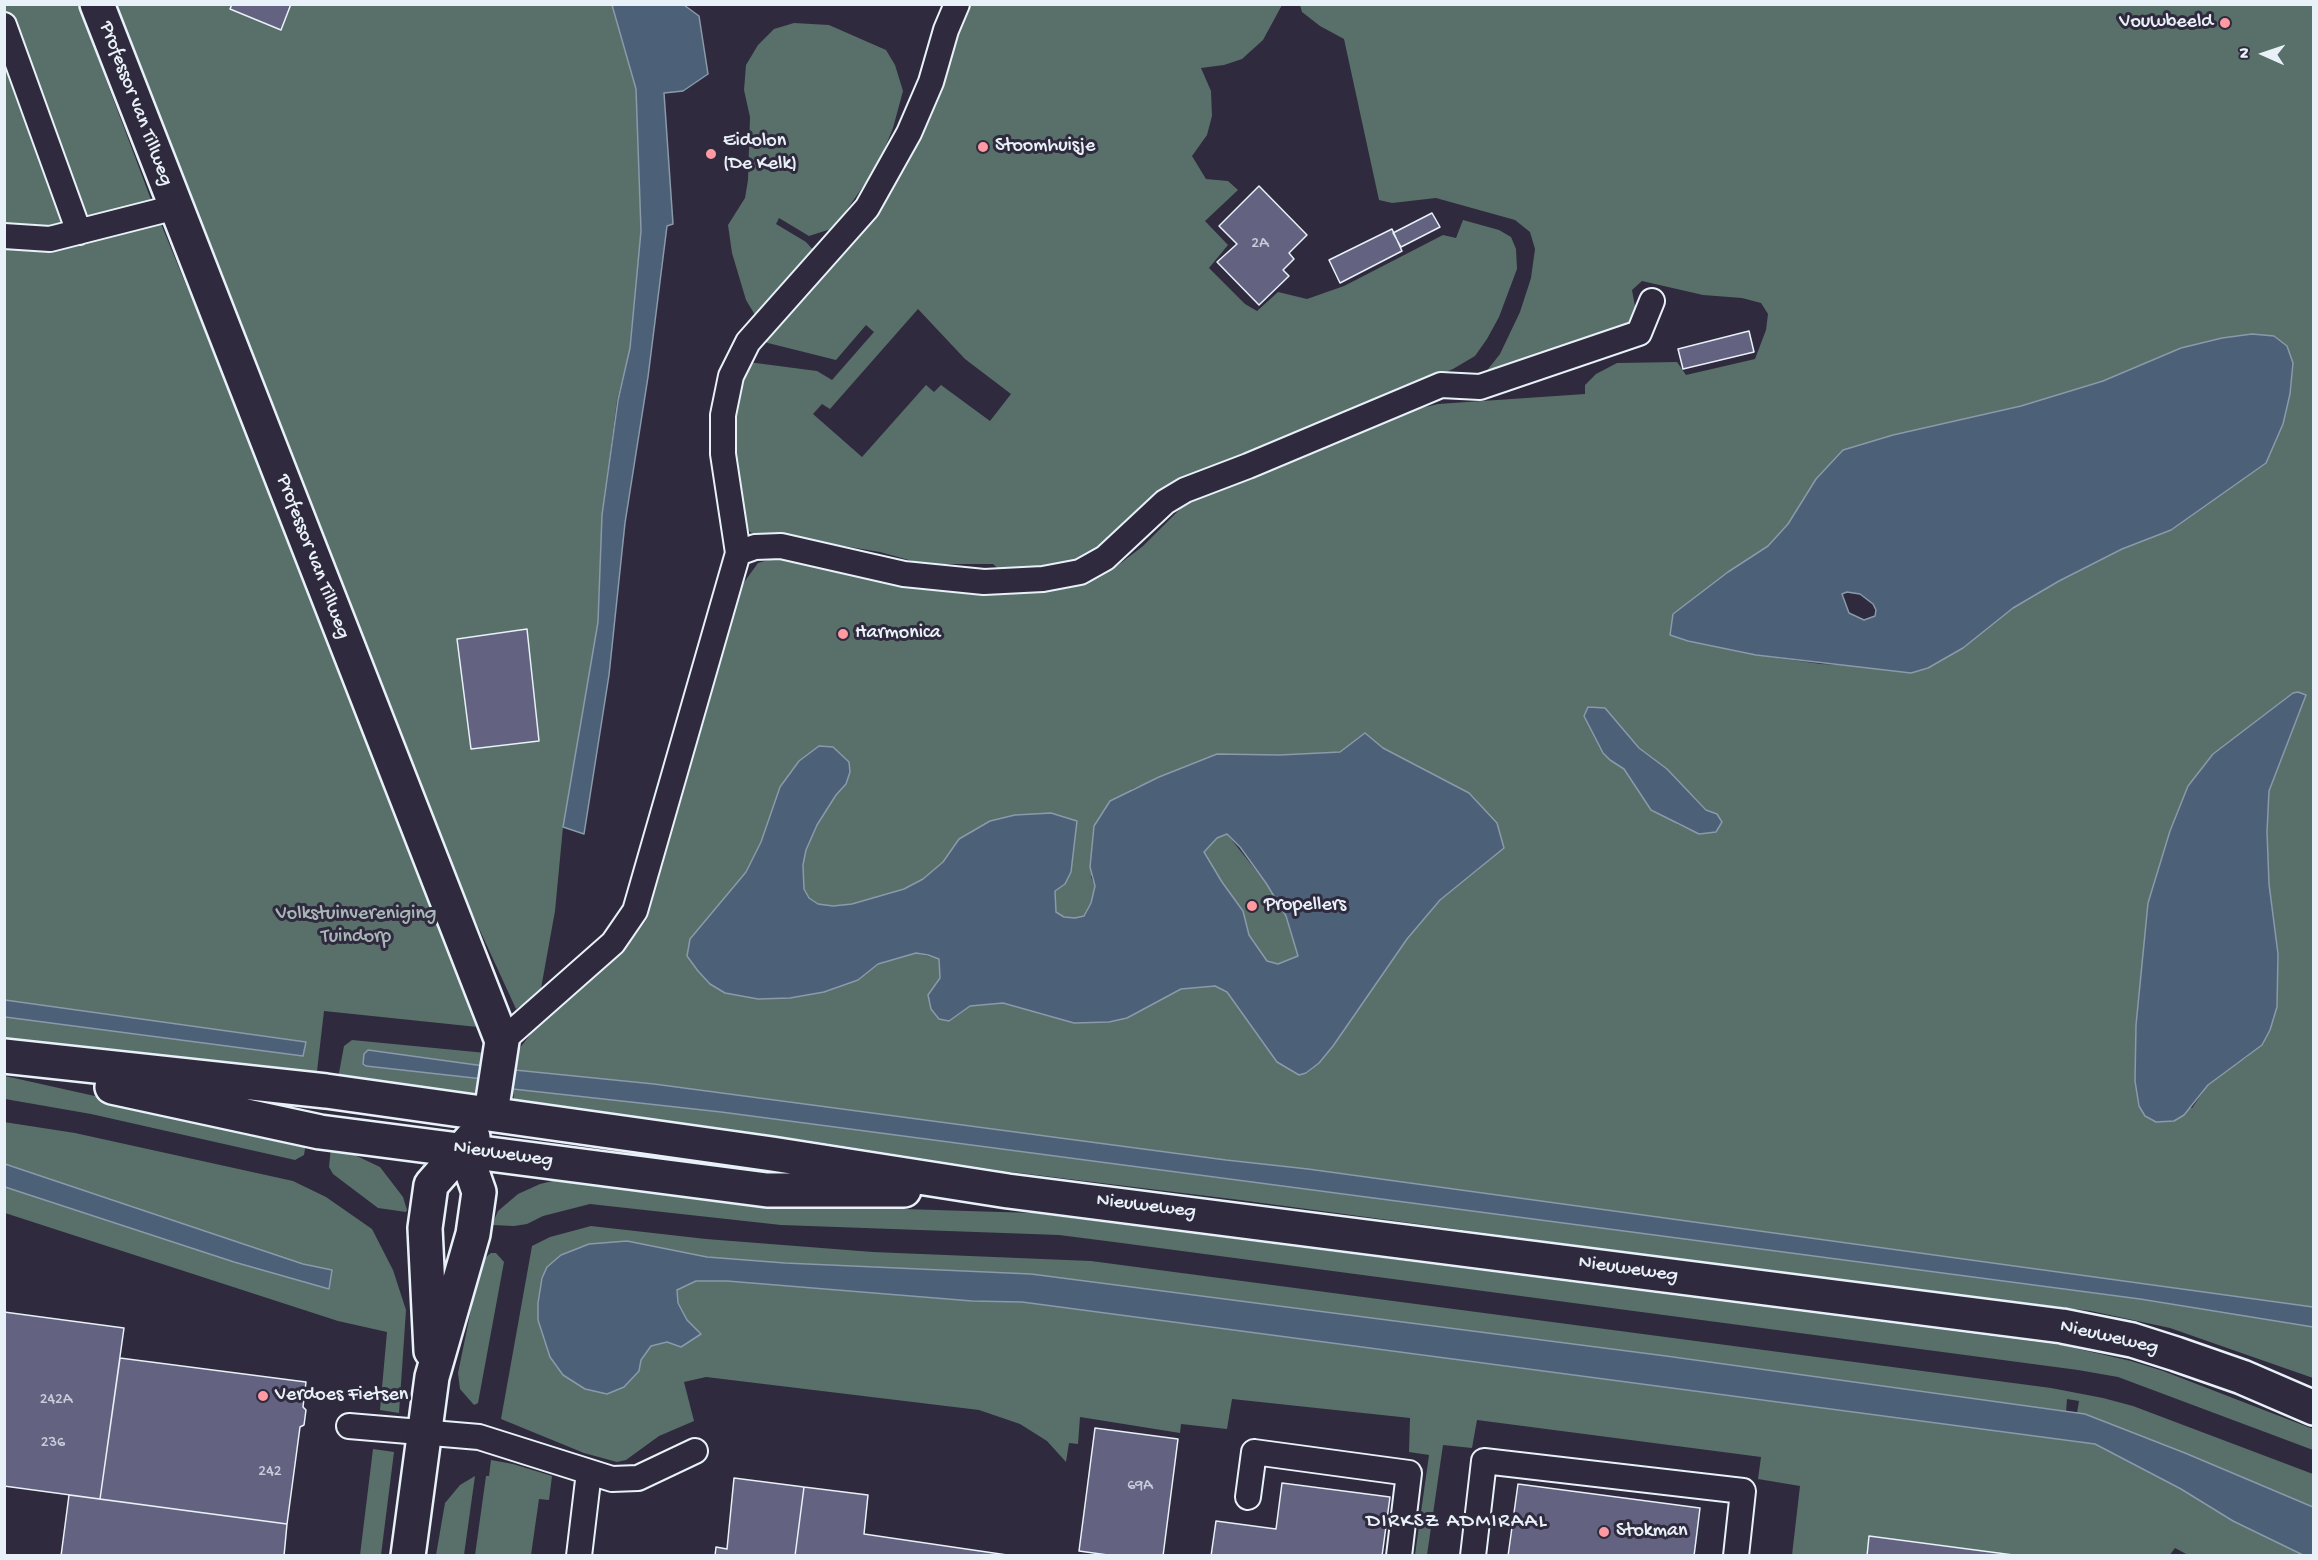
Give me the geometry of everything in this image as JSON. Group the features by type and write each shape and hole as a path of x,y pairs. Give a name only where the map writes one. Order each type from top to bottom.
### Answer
{"street":[{"name":"Professor van Tillweg","path":"97,4 502,1041"},
{"path":"432,1377 425,1228 431,1185 464,1149 490,1113 502,1041"},
{"name":"Nieuweweg","path":"4,1056 326,1091 490,1113 1008,1191 2062,1326 2132,1340 2313,1399"},
{"name":"Nieuweweg","path":"4,1064 320,1132 767,1190 1008,1191"},
{"path":"408,1556 432,1377 473,1234 479,1192 464,1149"},
{"name":"Nieuweweg","path":"2242,1377 2313,1408"}],"lane":[{"path":"502,1041 614,943 636,912 738,554 723,454 723,415 731,376 748,342 867,208 909,133 932,82 946,30 957,4"},
{"path":"4,25 79,232"},
{"path":"4,236 50,239 176,207"},
{"path":"738,554 755,547 781,546 904,574 984,582 1042,579 1080,572 1105,558 1165,502 1185,490 1441,385 1480,387 1639,333 1652,301"},
{"path":"349,1426 479,1437 612,1479 638,1478 695,1451"},
{"path":"1248,1497 1254,1452 1409,1473 1399,1556"},
{"path":"1473,1556 1484,1461 1743,1491 1736,1556"},
{"path":"579,1556 589,1472"}],"green space":[{"path":"612,4 636,89 641,231 630,348 617,400 602,515 598,622 563,827 555,911 540,994 516,1009 421,802 108,5"},
{"name":"Volkstuinvereniging Tuindorp","path":"5,5 78,5 150,197 483,1009 487,1028 324,1011 316,1080 5,1038 5,1017 303,1056 305,1042 5,1000"},
{"path":"968,5 1282,5 1263,40 1242,59 1224,65 1201,68 1211,91 1212,116 1207,135 1192,156 1206,179 1228,181 1238,190 1205,221 1228,245 1209,268 1245,304 1257,311 1278,292 1307,299 1344,286 1443,235 1456,238 1463,220 1499,230 1511,237 1516,249 1517,269 1499,317 1475,356 1453,369 1246,457 1142,516 1077,564 1003,573 993,564 923,564 880,552 802,539 766,539 750,532 739,519 734,449 735,412 741,376 748,362 817,371 832,380 874,332 866,325 836,360 764,342 873,210","holes":["918,309 965,359 1011,394 990,421 941,385 934,392 926,385 862,457 813,414 822,404 830,409"]},
{"path":"1300,5 2313,5 2313,1307 1308,1169 654,1084 515,1070 519,1049 553,1005 602,962 625,949 647,919 732,607 742,585 758,563 782,556 1054,587 1117,566 1143,546 1188,501 1397,414 1438,404 1585,394 1585,385 1596,374 1617,363 1677,362 1686,375 1755,359 1766,330 1768,314 1761,303 1742,298 1703,295 1642,281 1632,290 1637,317 1625,328 1485,373 1500,354 1520,312 1531,278 1535,249 1530,232 1515,220 1436,198 1392,203 1379,200 1344,39 1320,26 1302,12","holes":["2252,334 2274,336 2287,346 2293,363 2290,394 2283,424 2171,530 2122,549 2059,581 2013,608 1862,666 1821,664 1756,655 1670,635 1728,572 1768,546 1788,524 1816,479 1843,450 1893,435 2021,406 2103,381 2181,348","2293,693 2306,695 2269,791 2267,832 2269,884 2278,954 2277,1007 2247,1057 2220,1074 2208,1085 2192,1108 2135,1081 2136,1025 2148,903 2170,831 2188,786 2213,754","1605,708 1639,748 1667,769 1707,810 1717,814 1699,834 1677,824 1639,790 1624,769 1603,753 1595,736","1365,733 1383,748 1469,793 1479,869 1440,900 1407,939 1333,1046 1307,1073 1277,1062 1227,992 1215,986 1181,989 1127,1018 1074,1023 1003,1003 970,1006 949,1021 940,978 939,959 916,953 878,964 858,980 824,992 791,998 758,999 725,993 710,984 726,897 746,872 761,842 833,747 849,762 846,784 836,795 817,825 806,849 803,865 804,889 809,898 818,904 833,906 852,904 904,889 923,879 943,862 959,839 990,821 1065,884 1055,891 1056,912 1064,917 1075,918 1084,916 1091,903 1095,886 1091,877 1132,789 1217,754 1280,755 1340,752"]},
{"path":"794,23 829,25 886,50 895,65 903,91 893,128 878,165 834,228 809,236 779,218 776,224 806,242 815,252 769,311 755,315 746,300 732,253 728,225 745,198 748,180 750,117 744,90 746,65 758,45 774,29"},
{"path":"1227,834 1266,883 1286,916 1298,956 1278,964 1267,961 1249,935 1243,911 1222,882 1204,851 1217,838"},
{"path":"352,1040 486,1053 484,1066 368,1050 366,1066 483,1079 481,1088 476,1095 465,1099 337,1084 344,1046"},
{"path":"5,1076 306,1143 304,1155 295,1160 91,1114 5,1099"},
{"path":"513,1089 721,1112 2140,1299 2313,1327 2313,1378 2170,1328 2091,1311 1003,1171 811,1141 521,1106 514,1101"},
{"path":"4,1122 75,1133 293,1181 326,1197 372,1229 393,1270 406,1310 399,1413 380,1410 387,1332 338,1321 5,1213"},
{"path":"331,1147 342,1149 380,1167 403,1197 406,1212 378,1208 333,1174 329,1167"},
{"path":"565,1178 774,1205 1033,1213 2061,1345 2163,1371 2313,1429 2313,1450 2118,1377 2078,1370 1059,1235 781,1225 590,1204 543,1216 527,1224 492,1225 498,1211 518,1194 540,1184"},
{"path":"591,1226 706,1239 873,1252 1091,1261 2051,1388 2133,1406 2313,1474 2314,1507 2185,1453 2077,1413 2079,1401 2067,1399 2066,1412 1666,1356 1031,1274 785,1263 707,1257 542,1278 538,1320 639,1371 641,1360 651,1346 701,1334 687,1320 678,1303 677,1290 696,1281 727,1281 972,1301 1022,1302 2006,1430 2095,1444 2181,1489 2233,1521 2303,1555 2188,1555 2175,1548 2169,1556 2021,1556 1870,1536 1867,1555 1792,1555 1800,1486 1758,1479 1761,1457 1477,1420 1472,1448 1443,1445 1427,1555 1415,1555 1429,1455 1409,1452 1410,1418 1232,1399 1227,1429 1181,1424 1180,1433 1080,1417 1078,1444 1069,1443 1066,1462 1047,1441 1020,1424 979,1410 706,1377 684,1382 694,1421 659,1436 626,1460 617,1462 584,1453 501,1419 532,1246 550,1237"},
{"path":"491,1253 496,1253 504,1262 478,1403 474,1405 460,1389 458,1373 481,1261"},
{"path":"373,1449 394,1452 381,1555 360,1555"},
{"path":"491,1460 552,1476 549,1500 539,1499 531,1555 475,1555 486,1476 489,1476"},
{"path":"475,1476 464,1555 436,1555 445,1503 460,1485"}],"water":[{"path":"612,5 684,5 699,16 708,74 683,91 664,93 673,224 667,226 648,377 625,523 609,675 584,834 563,827 598,622 602,515 618,400 630,348 641,231 636,89"},
{"path":"2252,334 2274,336 2287,346 2293,363 2290,394 2283,424 2266,463 2171,530 2122,549 2059,581 2013,608 1963,648 1928,668 1911,673 1756,655 1670,635 1673,614 1728,572 1768,546 1788,524 1816,479 1843,450 1893,435 2021,406 2103,381 2181,348 2222,338","holes":["1847,592 1860,594 1873,604 1876,610 1875,616 1864,620 1849,613 1842,594"]},
{"path":"2293,693 2306,695 2269,791 2267,832 2269,884 2278,954 2277,1007 2270,1030 2262,1045 2208,1085 2184,1115 2174,1121 2156,1122 2145,1116 2139,1106 2135,1081 2136,1025 2148,903 2170,831 2188,786 2213,754"},
{"path":"1588,707 1605,708 1639,748 1667,769 1706,810 1717,814 1722,822 1716,832 1699,834 1651,810 1624,769 1603,753 1584,716"},
{"path":"1365,733 1383,748 1469,793 1497,823 1504,848 1440,900 1407,939 1333,1046 1319,1063 1306,1073 1299,1075 1277,1062 1227,992 1215,986 1181,989 1127,1018 1109,1022 1074,1023 1003,1003 970,1006 949,1021 939,1019 931,1009 928,995 940,978 939,959 928,955 916,953 878,964 858,980 824,992 790,998 758,999 725,993 710,984 687,956 690,939 746,872 761,842 780,787 799,761 819,746 833,747 849,762 850,772 846,784 836,795 817,825 806,850 803,865 804,889 809,898 818,904 833,906 852,904 904,889 923,879 943,862 959,839 990,821 1015,815 1051,813 1077,821 1071,872 1065,884 1055,891 1056,912 1064,917 1075,918 1084,916 1091,903 1095,886 1090,867 1094,826 1110,801 1159,777 1217,754 1280,755 1340,752","holes":["1227,834 1240,847 1286,916 1298,956 1278,964 1267,961 1249,935 1243,911 1204,852 1217,838"]},
{"path":"5,1000 306,1042 303,1056 5,1017"},
{"path":"368,1050 484,1066 483,1079 366,1066 363,1064 364,1054"},
{"path":"515,1070 654,1084 1308,1169 2313,1307 2313,1327 2140,1299 721,1112 513,1089"},
{"path":"5,1164 303,1264 332,1270 329,1289 234,1262 5,1187"},
{"path":"627,1241 707,1257 785,1263 1031,1274 1666,1356 2085,1414 2313,1507 2313,1555 2303,1555 2233,1521 2181,1489 2095,1444 1022,1302 972,1301 727,1281 696,1281 677,1290 678,1303 687,1320 701,1334 681,1347 667,1342 651,1346 641,1360 639,1371 624,1387 607,1394 585,1389 563,1375 550,1357 538,1320 538,1303 542,1278 547,1267 561,1255 589,1244"}],"building":[{"path":"232,4 291,4 281,30 230,9"},
{"path":"1259,186 1307,235 1289,253 1294,259 1283,270 1289,276 1259,305 1217,262 1237,244 1219,226"},
{"path":"1432,213 1440,227 1401,247 1393,233"},
{"path":"1392,229 1402,251 1340,283 1329,260"},
{"path":"1749,331 1754,352 1683,369 1678,349"},
{"path":"527,629 539,741 471,749 457,639"},
{"path":"4,1312 124,1328 100,1499 4,1486"},
{"path":"120,1358 306,1382 303,1407 306,1410 304,1425 300,1427 287,1524 100,1499"},
{"path":"1095,1428 1178,1439 1163,1556 1115,1556 1079,1551"},
{"path":"734,1478 804,1487 795,1556 715,1556 716,1547 727,1549"},
{"path":"1282,1483 1390,1497 1382,1556 1211,1556 1216,1521 1276,1529"},
{"name":"Stokman","path":"1518,1484 1700,1508 1694,1556 1508,1556"},
{"path":"804,1487 868,1495 864,1534 1014,1556 795,1556"},
{"path":"69,1495 287,1524 284,1556 61,1556"},
{"path":"1869,1536 2021,1556 1867,1556"}],"place":[{"name":"Vouwbeeld","path":"2225,23"},
{"name":"Stoomhuisje","path":"983,147"},
{"name":"Eidolon (De Kelk)","path":"711,154"},
{"name":"Harmonica","path":"843,634"},
{"name":"Propellers","path":"1252,906"},
{"name":"Verdoes Fietsen","path":"263,1396"},
{"name":"Stokman","path":"1604,1532"}],"district":[{"name":"DIRKSZ ADMIRAAL","path":"1457,1523"}]}
